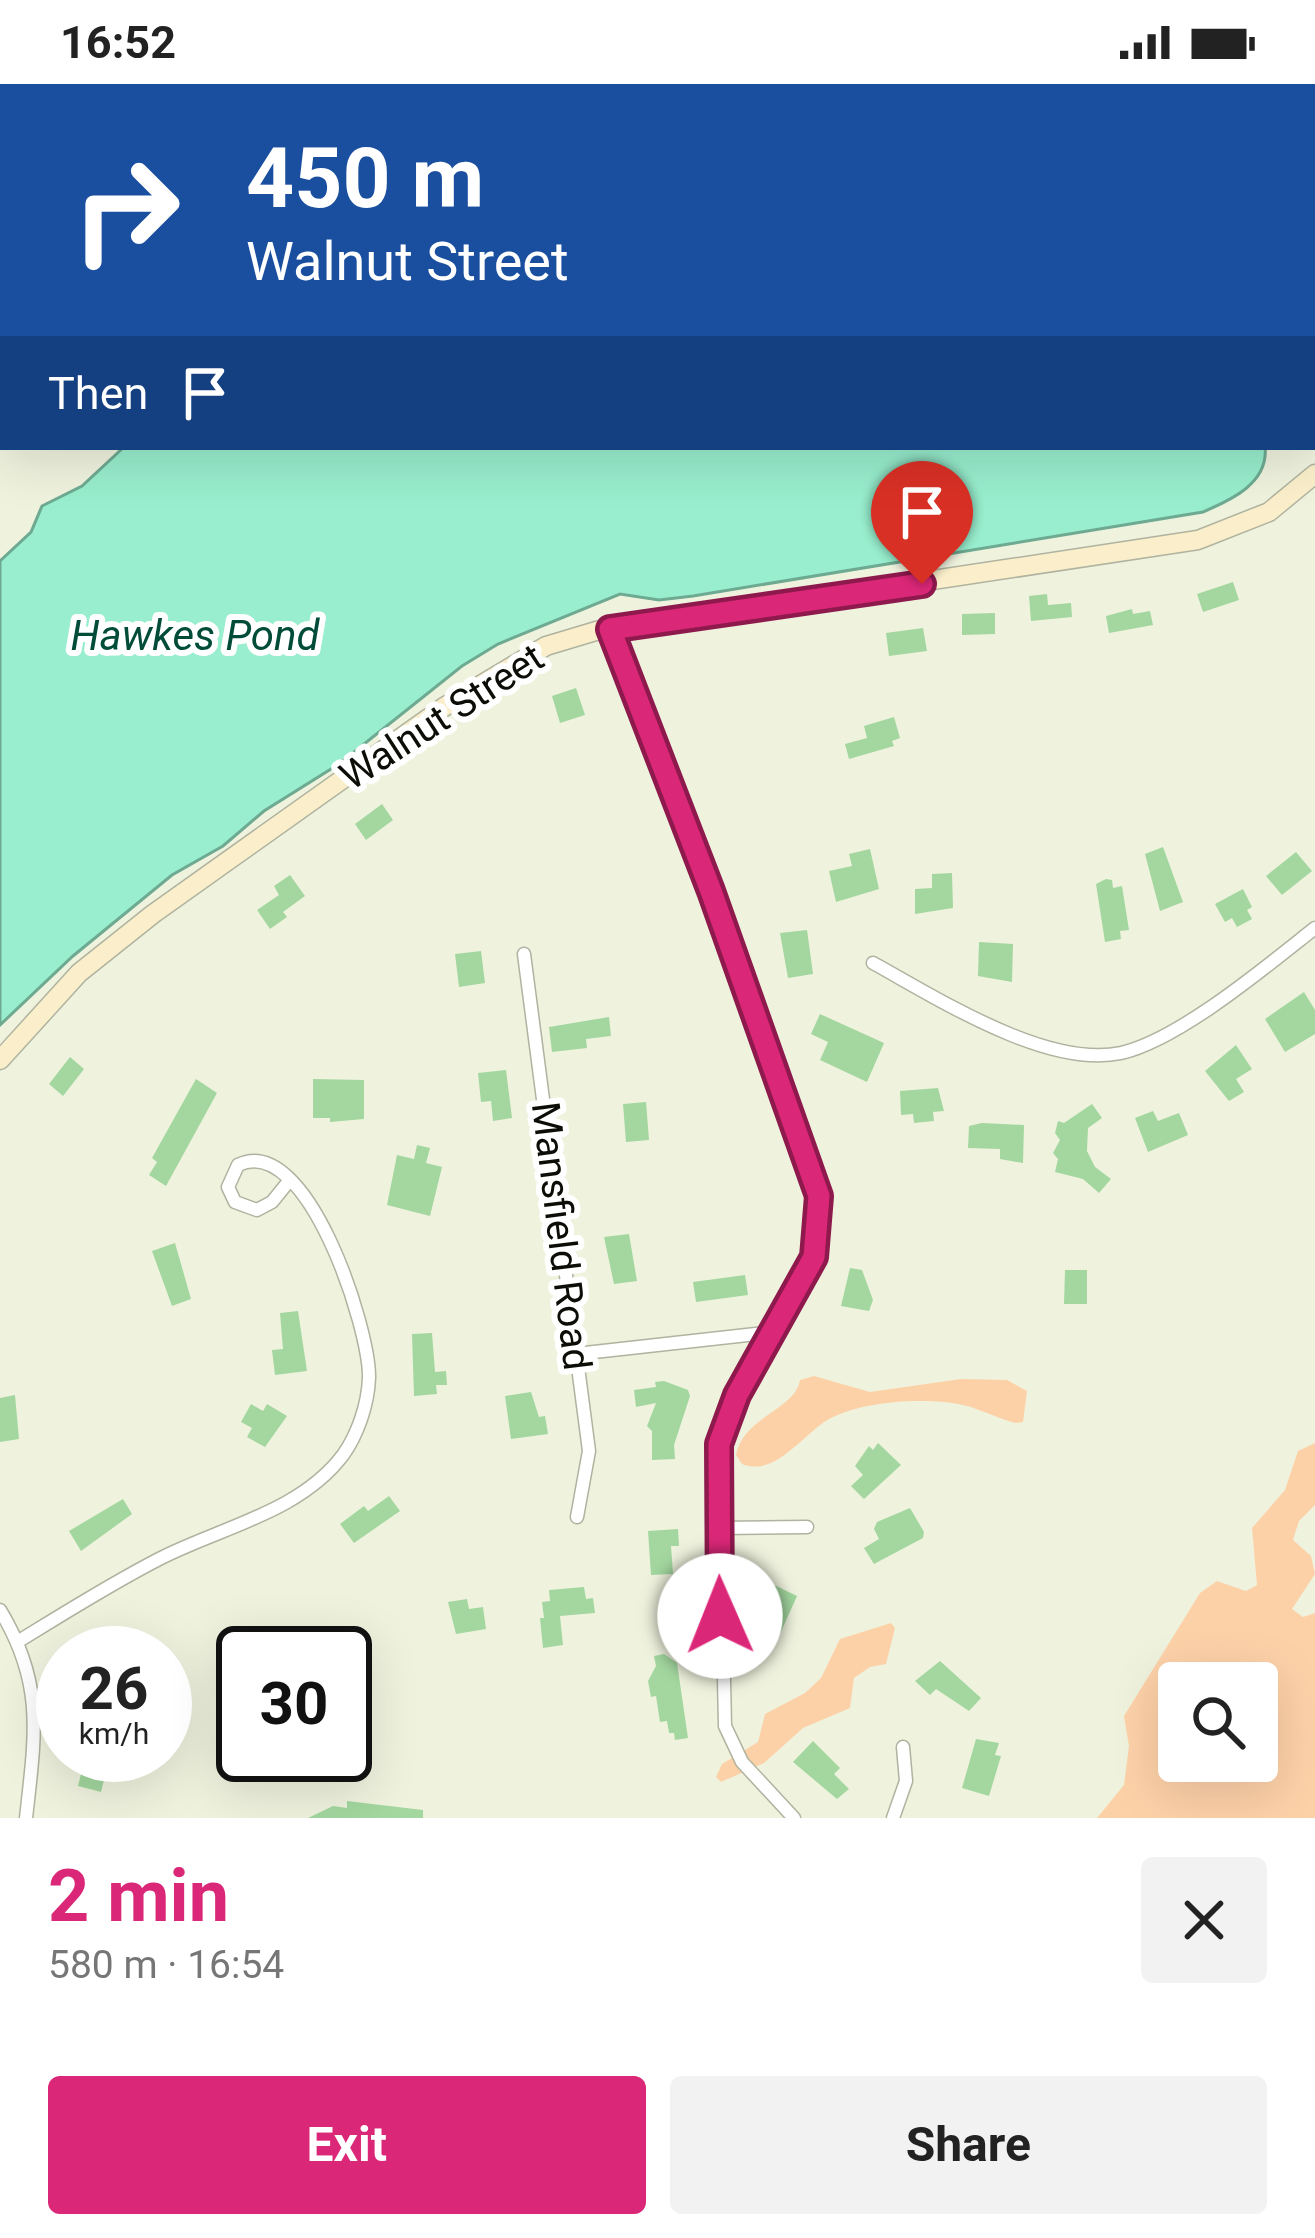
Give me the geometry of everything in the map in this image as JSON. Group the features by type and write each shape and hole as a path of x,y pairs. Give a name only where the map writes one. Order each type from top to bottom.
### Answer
{"main road":[{"name":"Walnut Street","path":"0,1060 97,958 444,706 546,646 610,629 1198,540 1268,512 1315,474"}],"street":[{"path":"610,629 704,872 819,1196 814,1257 737,1395 719,1444 725,1726 742,1762 794,1818"},
{"path":"873,963 1024,1040 1073,1053 1111,1054 1189,1020 1315,928"},
{"name":"Mansfield Road","path":"524,955 589,1451 578,1516"},
{"path":"19,1642 166,1556 305,1491 342,1456 362,1420 369,1376 360,1322 330,1235 290,1181 254,1160 238,1165 228,1187 241,1207 257,1210 272,1202 290,1181"},
{"path":"576,1354 774,1332"},
{"path":"718,1528 807,1527"},
{"path":"0,1610 19,1642 36,1713 26,1818"},
{"path":"893,1818 906,1781 903,1748"}],"shaded area":[{"path":"814,1376 870,1392 961,1379 1007,1380 1027,1391 1023,1422 948,1403 878,1404 831,1418 766,1465 742,1464 736,1455 748,1431 789,1399 800,1380"},
{"path":"1315,1443 1315,1505 1299,1521 1293,1540 1311,1556 1315,1574 1292,1609 1303,1617 1315,1613 1315,1818 1097,1818 1124,1785 1129,1746 1124,1716 1200,1593 1217,1581 1246,1591 1257,1585 1252,1528 1285,1490 1298,1451"},
{"path":"891,1623 895,1628 886,1664 870,1667 854,1678 850,1708 803,1728 764,1763 721,1782 716,1777 722,1764 758,1742 765,1714 805,1693 821,1678 840,1639"}],"water":[{"name":"Hawkes Pond","path":"121,450 1265,450 1255,480 1236,496 1203,512 693,596 659,600 620,594 498,644 462,666 339,764 264,811 223,846 172,875 73,956 0,1025 0,561 31,532 42,506 82,486"}],"building":[{"path":"1233,582 1239,600 1203,612 1197,594"},
{"path":"1047,594 1048,605 1071,603 1072,617 1031,621 1029,596"},
{"path":"1132,609 1133,614 1150,611 1153,625 1109,633 1106,616"},
{"path":"995,613 995,634 962,635 962,614"},
{"path":"923,628 927,651 889,656 886,633"},
{"path":"576,688 585,715 560,723 552,696"},
{"path":"894,717 900,738 892,741 894,746 849,759 845,744 867,738 864,726"},
{"path":"382,804 393,820 366,840 355,824"},
{"path":"1163,847 1183,902 1160,911 1145,854"},
{"path":"870,849 879,889 836,902 829,871 852,866 849,854"},
{"path":"1296,852 1312,871 1282,895 1266,876"},
{"path":"952,873 953,908 915,914 915,889 932,888 932,874"},
{"path":"290,875 305,896 270,929 257,910 279,895 274,886"},
{"path":"1112,880 1113,888 1122,886 1129,930 1120,931 1121,939 1105,942 1096,884"},
{"path":"1243,889 1252,919 1237,927 1232,918 1225,922 1215,904"},
{"path":"807,930 813,974 788,978 780,933"},
{"path":"979,942 1013,944 1012,982 978,976"},
{"path":"481,951 485,983 459,987 455,954"},
{"path":"1304,992 1315,1010 1315,1034 1285,1052 1265,1019"},
{"path":"820,1014 884,1043 867,1082 820,1060 828,1042 811,1034"},
{"path":"609,1017 611,1036 586,1039 587,1048 552,1052 549,1027"},
{"path":"1236,1045 1252,1069 1236,1079 1244,1092 1229,1101 1205,1071"},
{"path":"70,1057 84,1069 63,1096 49,1084"},
{"path":"506,1070 512,1118 493,1121 491,1101 481,1102 478,1073"},
{"path":"196,1079 217,1093 166,1186 149,1175 157,1162 152,1158"},
{"path":"313,1079 364,1080 364,1119 330,1122 330,1118 313,1118"},
{"path":"938,1088 944,1111 933,1112 934,1121 914,1123 913,1114 901,1115 900,1091"},
{"path":"646,1102 649,1140 626,1142 623,1104"},
{"path":"1092,1104 1102,1118 1088,1128 1087,1151 1095,1167 1111,1179 1099,1193 1083,1179 1055,1172 1058,1159 1053,1153 1060,1140 1055,1133 1058,1121 1064,1123"},
{"path":"1153,1111 1158,1121 1179,1113 1188,1135 1148,1152 1135,1118"},
{"path":"1024,1125 1023,1163 1000,1159 1000,1149 968,1148 969,1126"},
{"path":"417,1145 430,1148 426,1163 442,1167 430,1216 387,1205 397,1155 414,1159"},
{"path":"629,1234 637,1281 614,1284 604,1237"},
{"path":"175,1243 191,1299 172,1306 152,1251"},
{"path":"850,1268 862,1270 873,1300 869,1311 841,1306"},
{"path":"1065,1270 1087,1270 1087,1304 1064,1304"},
{"path":"745,1275 748,1295 696,1302 693,1282"},
{"path":"298,1311 307,1371 275,1375 272,1350 283,1349 280,1313"},
{"path":"432,1333 435,1372 446,1371 447,1385 436,1385 437,1394 414,1396 412,1334"},
{"path":"664,1381 688,1390 690,1396 674,1445 675,1459 652,1460 652,1431 647,1426 656,1403 636,1407 634,1390"},
{"path":"531,1392 539,1417 545,1416 548,1434 511,1439 505,1396"},
{"path":"15,1395 19,1439 0,1442 0,1398"},
{"path":"251,1404 263,1411 267,1404 287,1416 265,1447 247,1437 252,1428 241,1422"},
{"path":"878,1443 901,1465 864,1499 851,1486 863,1475 855,1466 869,1446 873,1450"},
{"path":"389,1496 400,1511 354,1543 340,1524 364,1506 368,1511"},
{"path":"123,1499 132,1514 81,1551 69,1531"},
{"path":"910,1508 923,1538 874,1564 864,1548 879,1539 874,1529 877,1522"},
{"path":"678,1529 679,1546 671,1546 673,1574 651,1575 648,1531"},
{"path":"764,1580 797,1596 780,1634 758,1626 765,1606 757,1597"},
{"path":"584,1587 586,1599 593,1598 595,1613 560,1616 563,1645 543,1648 540,1618 544,1618 542,1602 550,1601 549,1590"},
{"path":"467,1599 469,1609 483,1607 486,1629 456,1634 448,1602"},
{"path":"664,1654 677,1663 688,1738 675,1740 667,1721 660,1722 656,1696 651,1697 648,1681 656,1666 654,1656"},
{"path":"940,1661 981,1698 969,1711 936,1689 930,1695 915,1681"},
{"path":"976,1739 999,1743 995,1755 1001,1756 989,1796 962,1788"},
{"path":"813,1741 840,1768 834,1774 849,1789 837,1799 793,1762"},
{"path":"79,1782 103,1782 101,1792 78,1786"},
{"path":"347,1801 423,1810 423,1818 308,1818 333,1806 347,1808"}],"route":[{"path":"720,1616 719,1444 737,1395 814,1257 819,1196 711,891 610,629 922,584"}]}
